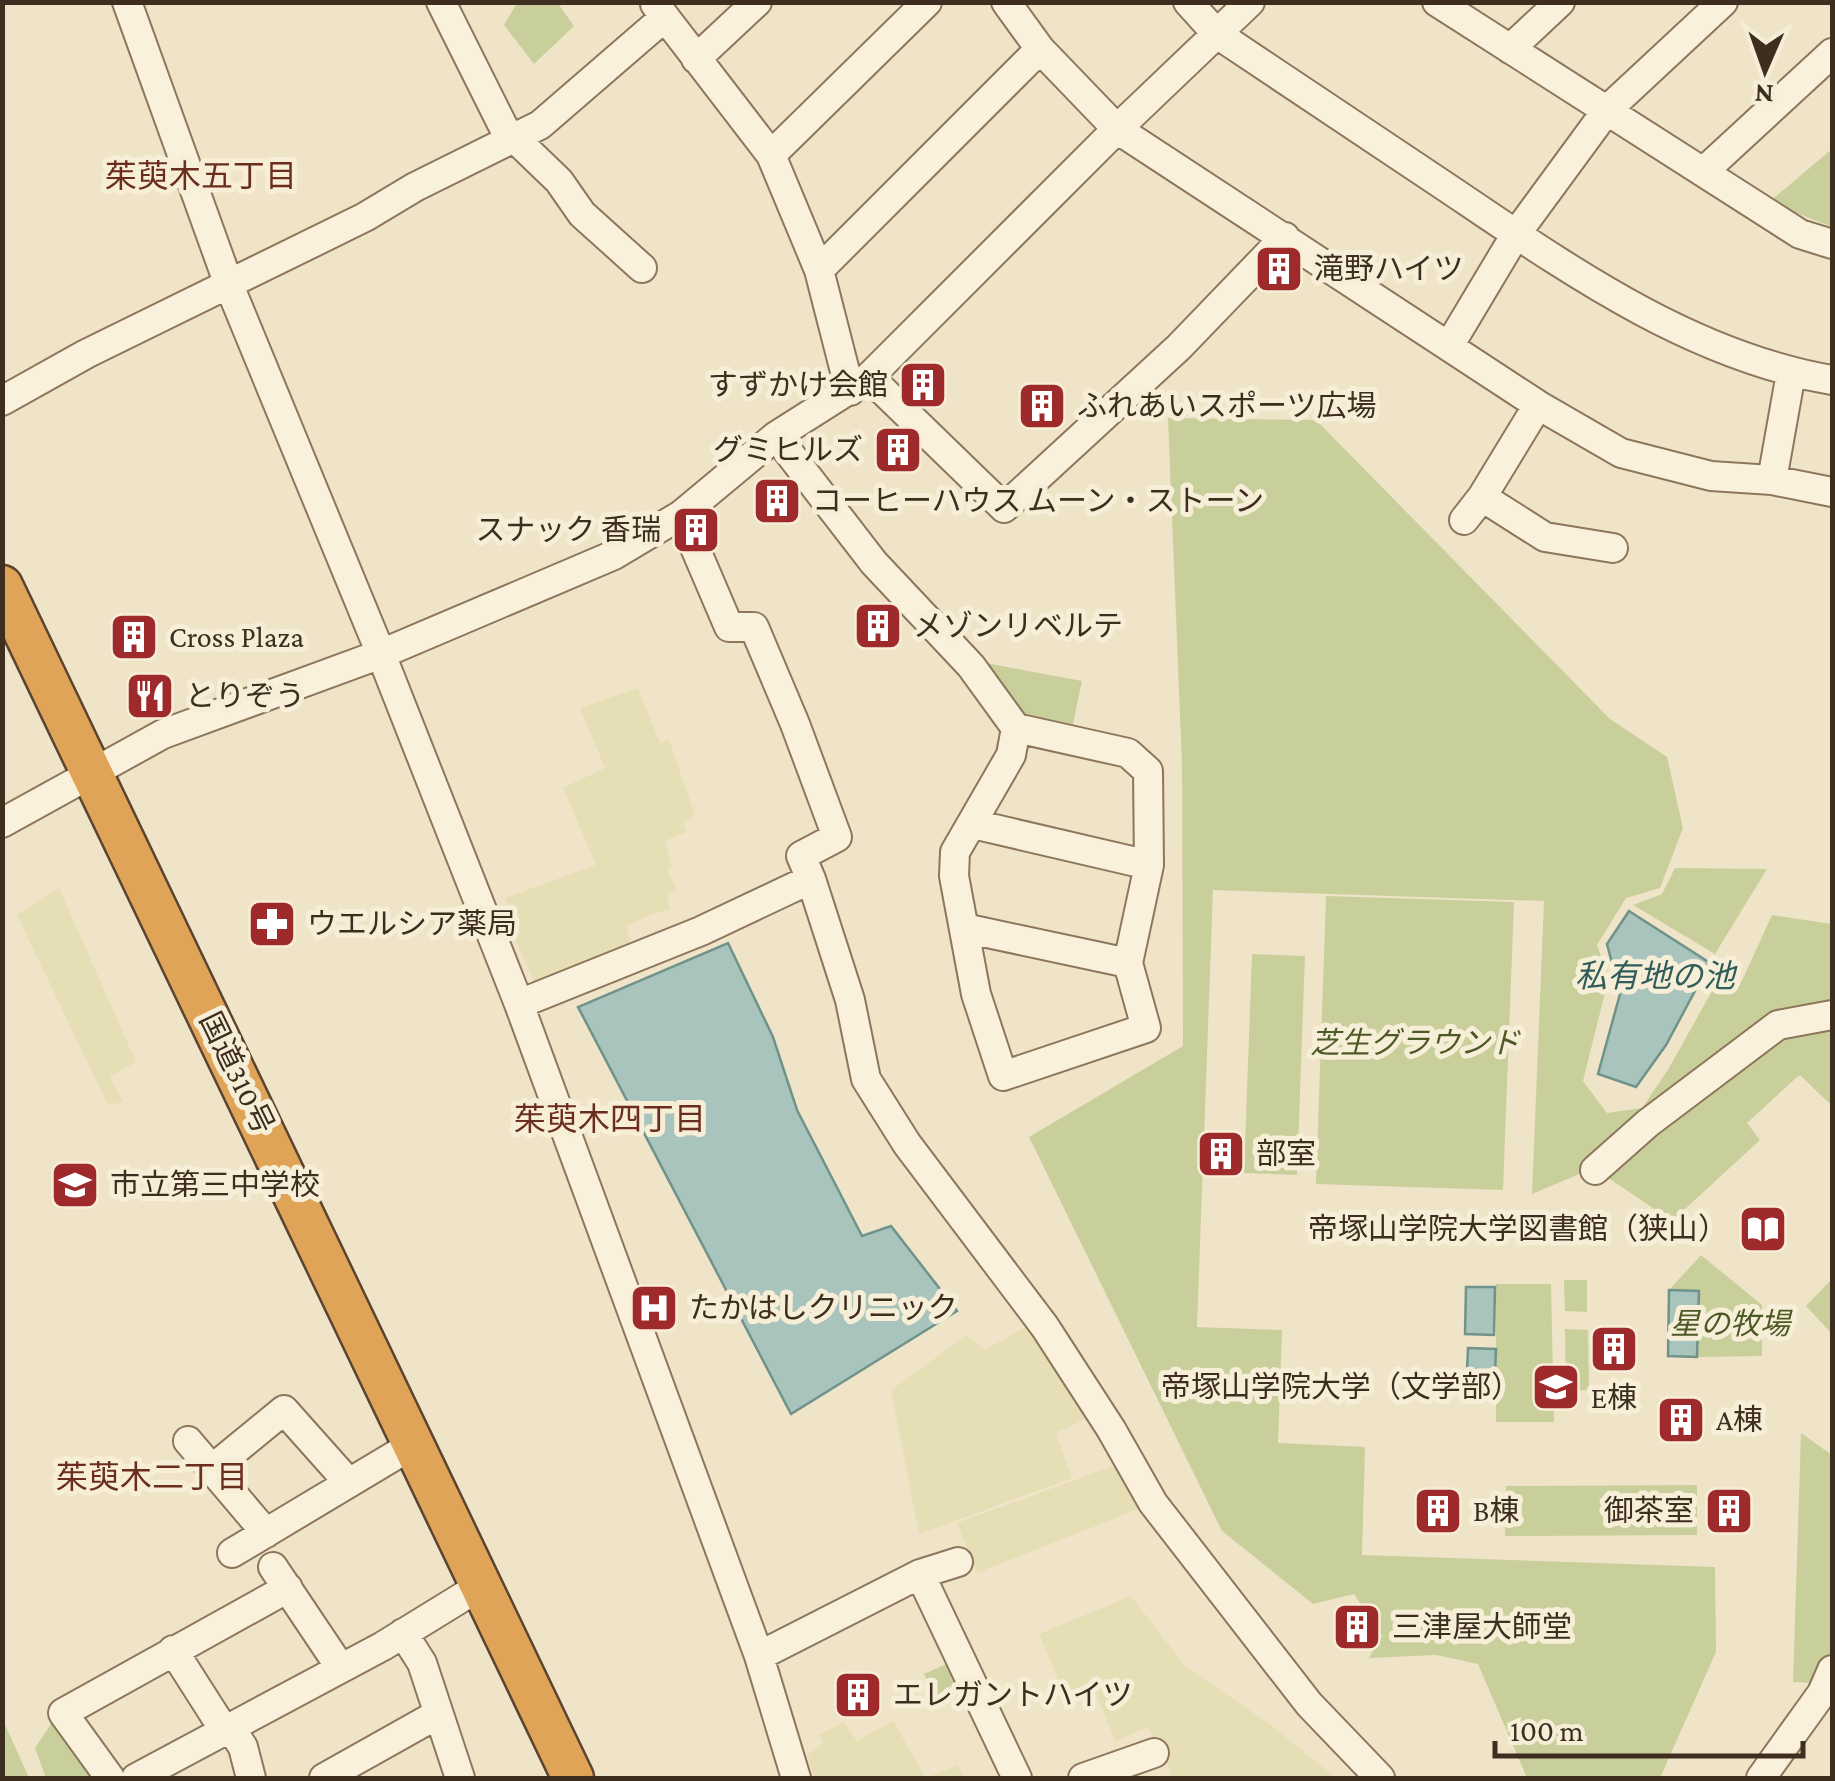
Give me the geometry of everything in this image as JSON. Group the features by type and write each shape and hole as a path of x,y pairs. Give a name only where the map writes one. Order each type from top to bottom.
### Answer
{"highway":[{"name":"国道310号","path":"2,586 573,1778"}],"street":[{"path":"127,2 229,284 519,1004 759,1656 796,1778"},
{"path":"441,2 504,128 559,180 582,214 642,268"},
{"path":"696,58 756,2"},
{"path":"771,154 926,2"},
{"path":"1006,2 1040,49 1117,128 1538,404 1622,453 1710,476 1772,480 1832,492"},
{"path":"1188,2 1216,34 1516,234 1674,330 1791,373 1832,380"},
{"path":"2,823 163,734 381,654 614,555 681,515 776,436 859,384 1250,2"},
{"path":"1436,2 1800,234 1832,244"},
{"path":"1510,49 1560,2"},
{"path":"1449,346 1516,234 1607,110 1724,2"},
{"path":"2,401 86,354 540,125 659,10 771,154 819,270 859,384 1004,508 1179,347 1285,237"},
{"path":"819,270 1040,49"},
{"path":"1703,172 1832,53"},
{"path":"1772,480 1791,373"},
{"path":"1464,520 1538,404"},
{"path":"776,436 874,563 971,666 1016,728 1128,753 1148,771 1148,864 1128,963 1146,1028 1003,1076 976,994 954,876 955,852 1011,755 1016,728"},
{"path":"1482,497 1545,537 1613,548"},
{"path":"681,515 729,627 754,627 837,837 801,856 850,1000 866,1079 896,1128 1045,1327 1153,1502 1308,1704 1380,1778"},
{"path":"973,824 1148,864"},
{"path":"519,1004 701,931 812,880"},
{"path":"964,928 1128,963"},
{"path":"1595,1170 1648,1123 1778,1025 1832,1015"},
{"path":"212,1469 284,1410 348,1483"},
{"path":"188,1441 266,1532"},
{"path":"232,1553 414,1444"},
{"path":"759,1656 920,1574 958,1562"},
{"path":"920,1574 1017,1778"},
{"path":"110,1778 63,1712 174,1650 281,1578 340,1667"},
{"path":"136,1778 403,1633 482,1585"},
{"path":"403,1633 422,1663 460,1778"},
{"path":"174,1650 227,1729 244,1747 251,1778"},
{"path":"1761,1778 1822,1692 1832,1670"},
{"path":"336,1775 438,1714"},
{"path":"1083,1778 1154,1753"}],"shaded area":[{"path":"638,688 660,743 669,740 695,815 683,823 686,832 665,841 672,866 666,871 678,889 667,895 670,908 626,925 632,947 536,985 504,915 511,910 505,898 596,865 563,788 605,768 580,708"},
{"path":"59,888 136,1062 110,1077 123,1102 108,1105 17,915"},
{"path":"1026,1327 1087,1418 1056,1433 1072,1478 919,1534 891,1390 967,1335 984,1350"},
{"path":"1119,1464 1141,1508 977,1573 957,1523"},
{"path":"1131,1596 1185,1666 1271,1725 1336,1778 1172,1778 1163,1750 1147,1728 1115,1741 1095,1690 1066,1699 1039,1634"},
{"path":"893,1721 926,1778 815,1778 807,1755 823,1744 819,1735 844,1722 857,1741"},
{"path":"958,1765 964,1778 926,1778"}],"green space":[{"path":"557,2 574,26 534,64 504,25 517,3"},
{"path":"1832,149 1832,227 1769,202"},
{"path":"1168,418 1316,420 1610,719 1667,757 1683,828 1660,888 1626,898 1597,945 1609,977 1583,1081 1607,1113 1642,1108 1717,982 1740,985 1772,915 1832,924 1832,1015 1778,1025 1596,1167 1532,1194 1544,901 1213,890 1197,1327 1282,1330 1278,1443 1365,1447 1362,1555 1715,1567 1716,1652 1660,1778 1527,1778 1478,1664 1436,1655 1369,1658 1382,1636 1354,1594 1313,1604 1222,1531 1029,1137 1183,1046 1182,765"},
{"path":"986,663 1082,681 1072,728 1016,714"},
{"path":"1675,868 1767,869 1715,954 1633,905 1662,894"},
{"name":"芝生グラウンド","path":"1326,896 1514,902 1503,1190 1316,1184"},
{"path":"1252,954 1305,956 1297,1175 1244,1173"},
{"path":"1832,1023 1832,1106 1800,1075 1797,1077 1747,1123 1760,1140 1672,1221 1601,1173 1779,1031"},
{"name":"星の牧場","path":"1701,1255 1762,1305 1762,1356 1697,1357 1699,1291 1669,1290"},
{"path":"1832,1279 1832,1334 1806,1306"},
{"path":"1564,1280 1587,1280 1587,1312 1565,1311"},
{"path":"1496,1284 1551,1284 1554,1422 1496,1422"},
{"path":"1565,1329 1588,1330 1589,1390 1566,1391"},
{"path":"1801,1433 1832,1455 1832,1652 1812,1683 1793,1682"},
{"path":"1697,1485 1697,1535 1505,1536 1506,1486"},
{"path":"951,1662 965,1690 936,1701 924,1674"},
{"path":"55,1718 99,1778 46,1778 35,1748"},
{"path":"3,1720 29,1778 3,1778"}],"water":[{"name":"私有地の池","path":"1629,911 1710,963 1666,1045 1636,1087 1598,1074 1620,994 1607,944"},
{"path":"728,943 773,1037 797,1110 862,1236 891,1226 957,1311 791,1414 578,1007"},
{"path":"1466,1287 1495,1287 1494,1335 1465,1334"},
{"path":"1669,1290 1699,1291 1697,1357 1668,1356"},
{"path":"1468,1348 1496,1349 1494,1397 1466,1396"}],"place":[{"name":"滝野ハイツ","path":"1279,269"},
{"name":"すずかけ会館","path":"923,385"},
{"name":"ふれあいスポーツ広場","path":"1042,406"},
{"name":"グミヒルズ","path":"898,450"},
{"name":"コーヒーハウス ムーン・ストーン","path":"777,501"},
{"name":"スナック 香瑞","path":"696,530"},
{"name":"メゾンリベルテ","path":"878,626"},
{"name":"Cross Plaza","path":"134,637"},
{"name":"とりぞう","path":"150,696"},
{"name":"ウエルシア薬局","path":"272,924"},
{"name":"部室","path":"1221,1154"},
{"name":"市立第三中学校","path":"75,1185"},
{"name":"帝塚山学院大学図書館（狭山）","path":"1763,1229"},
{"name":"たかはしクリニック","path":"654,1308"},
{"name":"E棟","path":"1614,1349"},
{"name":"帝塚山学院大学（文学部）","path":"1556,1387"},
{"name":"A棟","path":"1681,1420"},
{"name":"B棟","path":"1438,1511"},
{"name":"御茶室","path":"1729,1511"},
{"name":"三津屋大師堂","path":"1357,1627"},
{"name":"エレガントハイツ","path":"858,1695"}],"district":[{"name":"茱萸木五丁目","path":"201,176"},
{"name":"茱萸木四丁目","path":"610,1119"},
{"name":"茱萸木二丁目","path":"152,1477"}]}
